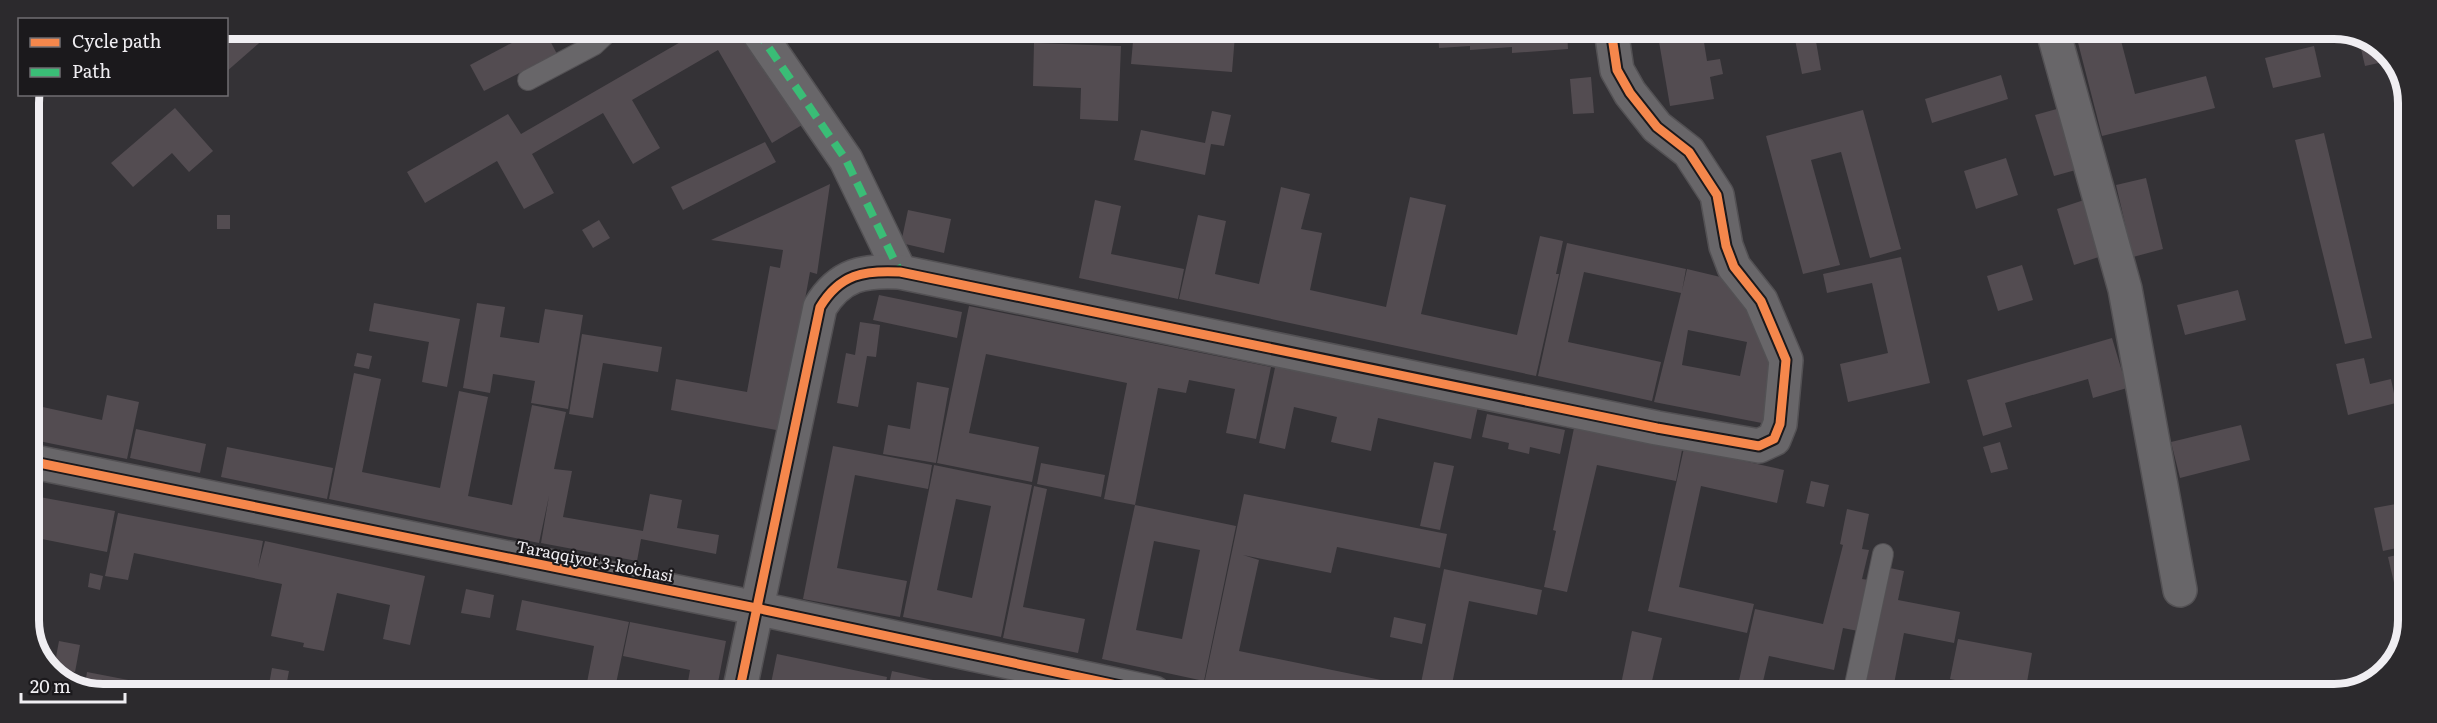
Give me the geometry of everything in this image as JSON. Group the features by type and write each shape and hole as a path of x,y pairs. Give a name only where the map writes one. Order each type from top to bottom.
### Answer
{"street":[{"path":"763,39 846,160 900,272"},
{"path":"741,684 820,307 828,293 841,282 868,270 900,272 1657,428 1759,446 1774,439 1780,424 1786,360 1761,301 1734,267 1726,246 1718,195 1689,152 1657,128 1630,93 1617,70 1612,39"},
{"path":"2056,39 2125,289 2180,590"},
{"name":"Taraqqiyot 3-koʻchasi","path":"39,463 756,608 1112,684"}],"lane":[{"path":"528,80 594,45 600,39"},
{"path":"1855,684 1883,554"}],"building":[{"path":"228,39 264,39 228,70"},
{"path":"519,39 549,39 557,54 484,91 470,65"},
{"path":"686,39 747,39 802,125 772,143 718,50 632,100 660,148 633,164 603,113 532,154 554,193 524,209 497,161 425,203 407,172 508,114 521,134"},
{"path":"1133,39 1235,39 1232,72 1131,64"},
{"path":"1438,39 1567,39 1568,49 1512,53 1512,47 1470,50 1470,46 1439,48"},
{"path":"1659,39 1703,39 1707,61 1720,59 1723,74 1710,77 1714,99 1670,106"},
{"path":"1795,39 1816,39 1821,70 1802,74"},
{"path":"2077,39 2121,39 2135,94 2206,76 2215,108 2102,136"},
{"path":"1034,43 1121,46 1118,121 1080,119 1081,88 1033,86"},
{"path":"2360,45 2383,62 2365,66"},
{"path":"2314,46 2321,77 2273,88 2265,58"},
{"path":"2001,75 2008,99 1932,123 1925,99"},
{"path":"1591,77 1594,113 1573,114 1570,79"},
{"path":"2064,107 2083,168 2054,176 2035,115"},
{"path":"175,108 213,151 189,172 172,153 133,187 111,163"},
{"path":"1863,110 1901,249 1870,258 1841,152 1811,160 1840,265 1803,274 1766,136"},
{"path":"1212,111 1231,115 1224,146 1211,144 1205,175 1134,160 1141,130 1205,143"},
{"path":"2324,133 2372,338 2345,344 2295,140"},
{"path":"765,142 776,162 683,210 671,187"},
{"path":"2006,158 2018,195 1976,209 1964,171"},
{"path":"2146,178 2163,249 2133,257 2116,185"},
{"path":"830,184 817,274 810,272 781,431 671,410 676,379 747,392 770,266 780,268 783,250 711,240"},
{"path":"1281,187 1310,194 1301,229 1322,233 1310,290 1386,307 1410,197 1446,205 1421,314 1517,335 1540,236 1563,241 1556,274 1559,274 1536,376 1179,299 1198,215 1226,221 1215,274 1259,284"},
{"path":"2087,199 2105,255 2074,265 2057,209"},
{"path":"1095,200 1121,206 1111,254 1184,269 1178,299 1079,278"},
{"path":"908,210 951,219 944,253 901,243"},
{"path":"217,215 230,215 230,229 217,229"},
{"path":"599,220 610,238 593,248 582,230"},
{"path":"1567,243 1686,269 1682,291 1687,269 1733,280 1770,341 1772,425 1654,402 1681,293 1584,272 1568,342 1661,362 1652,401 1538,376","holes":["1688,330 1747,342 1740,376 1682,365"]},
{"path":"1901,257 1930,383 1848,402 1840,364 1888,353 1872,283 1827,293 1823,274"},
{"path":"2022,265 2033,300 1998,311 1987,276"},
{"path":"2238,290 2246,320 2185,335 2177,305"},
{"path":"879,295 962,312 957,338 873,320"},
{"path":"374,303 460,319 447,387 422,382 429,342 369,331"},
{"path":"477,303 505,307 500,337 539,343 545,309 583,315 568,409 531,403 535,381 493,374 490,393 463,388"},
{"path":"969,306 1271,367 1256,439 1226,433 1235,389 1189,380 1186,393 1158,388 1135,505 1104,499 1127,383 986,354 969,433 1039,447 1032,482 937,463"},
{"path":"860,322 880,325 876,357 867,356 858,407 837,403 846,353 855,355"},
{"path":"582,334 662,347 658,372 603,363 593,418 569,414"},
{"path":"2112,338 2127,388 2093,398 2088,379 2005,403 2012,427 1983,436 1967,380"},
{"path":"357,353 372,356 369,369 354,366"},
{"path":"2364,358 2370,384 2391,379 2396,403 2348,415 2336,364"},
{"path":"1276,363 1478,406 1471,439 1378,418 1371,451 1331,442 1337,417 1294,407 1285,449 1259,443"},
{"path":"354,373 381,379 362,472 440,488 459,391 488,397 468,496 512,505 532,405 566,412 554,469 572,471 563,517 643,531 650,494 682,500 677,528 719,535 716,554 641,539 637,561 541,543 549,496 539,543 329,499"},
{"path":"917,382 949,388 936,463 883,454 888,425 910,429"},
{"path":"107,395 139,402 127,459 39,441 39,406 102,420"},
{"path":"1487,414 1565,430 1560,454 1530,447 1529,454 1508,449 1509,443 1482,437"},
{"path":"2241,425 2250,460 2180,478 2171,442"},
{"path":"1574,428 1682,450 1676,481 1597,465 1567,592 1544,587"},
{"path":"136,429 206,444 200,473 130,458"},
{"path":"2000,442 2008,469 1991,473 1983,447"},
{"path":"833,446 932,465 928,489 855,475 837,568 907,581 900,617 803,599"},
{"path":"227,447 333,468 327,499 221,477"},
{"path":"1684,448 1784,470 1777,503 1701,486 1679,587 1754,604 1747,633 1648,611"},
{"path":"1434,462 1454,466 1440,530 1420,526"},
{"path":"1041,463 1105,475 1101,497 1037,484"},
{"path":"934,465 1032,485 1001,637 903,617","holes":["956,499 991,506 972,598 937,590"]},
{"path":"1811,481 1829,485 1824,507 1806,503"},
{"path":"1034,486 1047,489 1023,607 1085,619 1078,653 1003,638"},
{"path":"1244,494 1447,534 1440,568 1337,547 1331,573 1243,555 1259,560 1239,651 1400,684 1225,684 1205,680"},
{"path":"39,497 115,511 107,552 39,538"},
{"path":"2398,504 2398,548 2383,551 2374,508"},
{"path":"1135,505 1236,526 1204,681 1102,659","holes":["1154,541 1200,550 1182,639 1136,630"]},
{"path":"1847,509 1869,514 1862,549 1869,550 1862,579 1869,580 1858,631 1843,628 1834,670 1769,656 1762,684 1738,684 1755,609 1823,624 1843,545 1840,544"},
{"path":"118,513 263,541 258,568 265,541 425,576 410,645 383,639 390,605 337,593 324,651 303,647 304,643 271,636 282,584 134,553 128,580 105,576"},
{"path":"2398,555 2398,586 2395,587 2388,557"},
{"path":"1890,568 1904,571 1898,600 1960,612 1954,643 1904,633 1894,684 1863,684 1881,596 1884,597"},
{"path":"1444,569 1542,590 1537,615 1469,601 1452,684 1421,684"},
{"path":"90,573 103,576 100,590 88,587"},
{"path":"466,589 494,595 490,618 461,613"},
{"path":"522,600 629,622 616,684 587,684 594,646 516,630"},
{"path":"1394,617 1426,624 1422,644 1390,637"},
{"path":"630,622 726,641 718,684 688,684 690,670 623,656"},
{"path":"1632,631 1662,638 1651,684 1621,684"},
{"path":"1958,639 2032,653 2027,684 1975,684 1950,679"},
{"path":"59,641 80,645 75,672 63,670 55,662"},
{"path":"777,654 887,677 886,684 771,684"},
{"path":"272,668 289,671 287,684 269,684"},
{"path":"892,671 951,684 889,684"},
{"path":"87,672 149,684 104,684 86,681"}],"marked path":[{"path":"763,39 846,160 900,272"}],"cycle path":[{"path":"741,684 820,307 836,287 864,273 900,272 1657,428 1759,446 1774,439 1780,424 1786,360 1761,301 1734,267 1726,246 1717,195 1689,152 1657,127 1630,93 1617,70 1612,39"},
{"path":"39,463 756,608 1112,684"}]}
